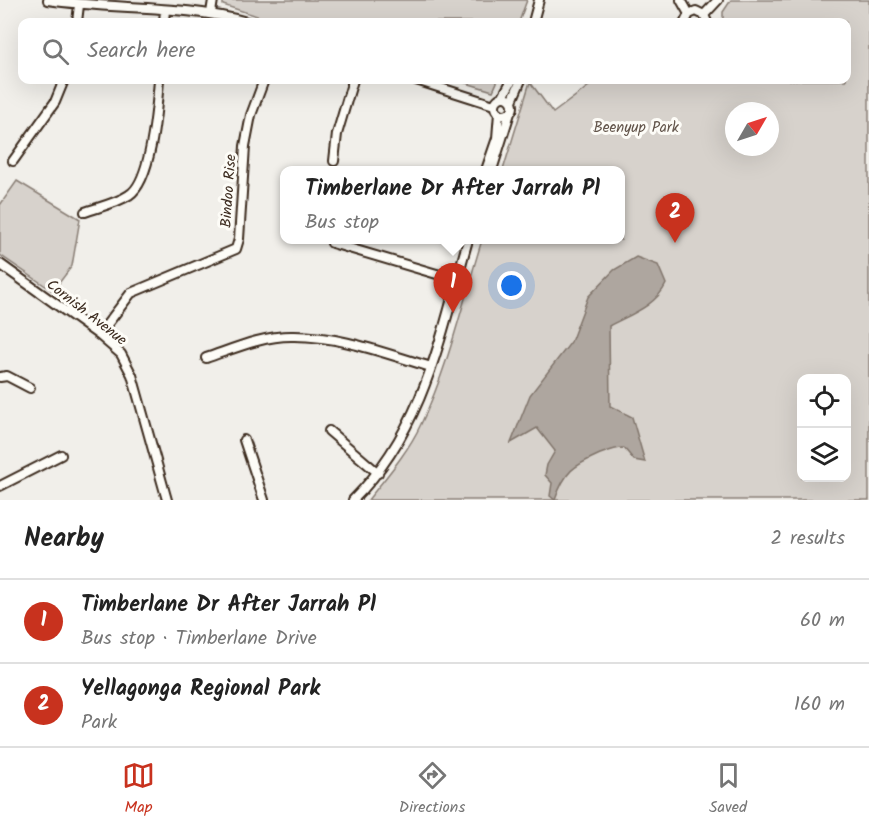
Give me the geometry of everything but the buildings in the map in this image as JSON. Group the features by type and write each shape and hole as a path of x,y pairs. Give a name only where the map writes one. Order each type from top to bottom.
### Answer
{"street":[{"path":"48,0 79,5 211,13 231,18"},
{"path":"211,13 213,0"},
{"path":"533,18 539,0"},
{"path":"681,0 689,14"},
{"path":"706,18 718,0"},
{"path":"77,18 79,5"},
{"path":"164,18 165,10"},
{"path":"687,18 689,14 696,11 704,18"},
{"path":"13,161 55,102 62,84"},
{"path":"85,212 131,195 143,177 149,161 159,84"},
{"name":"Bindoo Rise","path":"99,335 131,293 236,249 239,239 245,146 251,115 263,84"},
{"path":"334,161 338,134 352,84"},
{"path":"429,84 494,105 499,113 497,138 488,166"},
{"path":"494,105 509,84"},
{"path":"494,166 513,106 513,94 519,84"},
{"path":"480,100 501,97 512,101"},
{"path":"499,113 504,115 510,113"},
{"path":"335,244 457,280"},
{"path":"353,500 378,473 398,444 419,403 467,244"},
{"name":"Cornish Avenue","path":"0,264 99,335 121,354 132,375 167,500"},
{"path":"206,358 270,338 290,336 350,343 431,367"},
{"path":"0,377 8,376 30,388"},
{"path":"329,431 378,473"},
{"path":"244,440 264,500"},
{"path":"0,486 61,455"}],"green space":[{"path":"223,0 527,0 520,18 264,18 223,5"},
{"name":"Beenyup Park","path":"731,0 869,0 869,500 368,500 410,444 431,402 448,356 481,244 625,244 625,166 504,166 529,84 553,113 592,84 851,84 851,18 723,18 723,12"},
{"path":"469,84 496,84 493,91"},
{"path":"17,181 80,219 72,266 53,291 0,255 0,205"}],"shaded area":[{"path":"636,257 658,265 666,284 662,292 649,304 609,326 610,406 632,417 645,462 634,460 624,448 600,454 571,471 562,482 555,500 550,496 552,483 545,475 547,465 555,451 537,428 511,443 530,395 571,342 588,297 614,270"}],"place":[{"name":"Yellagonga Regional Park","path":"675,243"},
{"name":"Timberlane Dr After Jarrah Pl","path":"453,313"}]}
